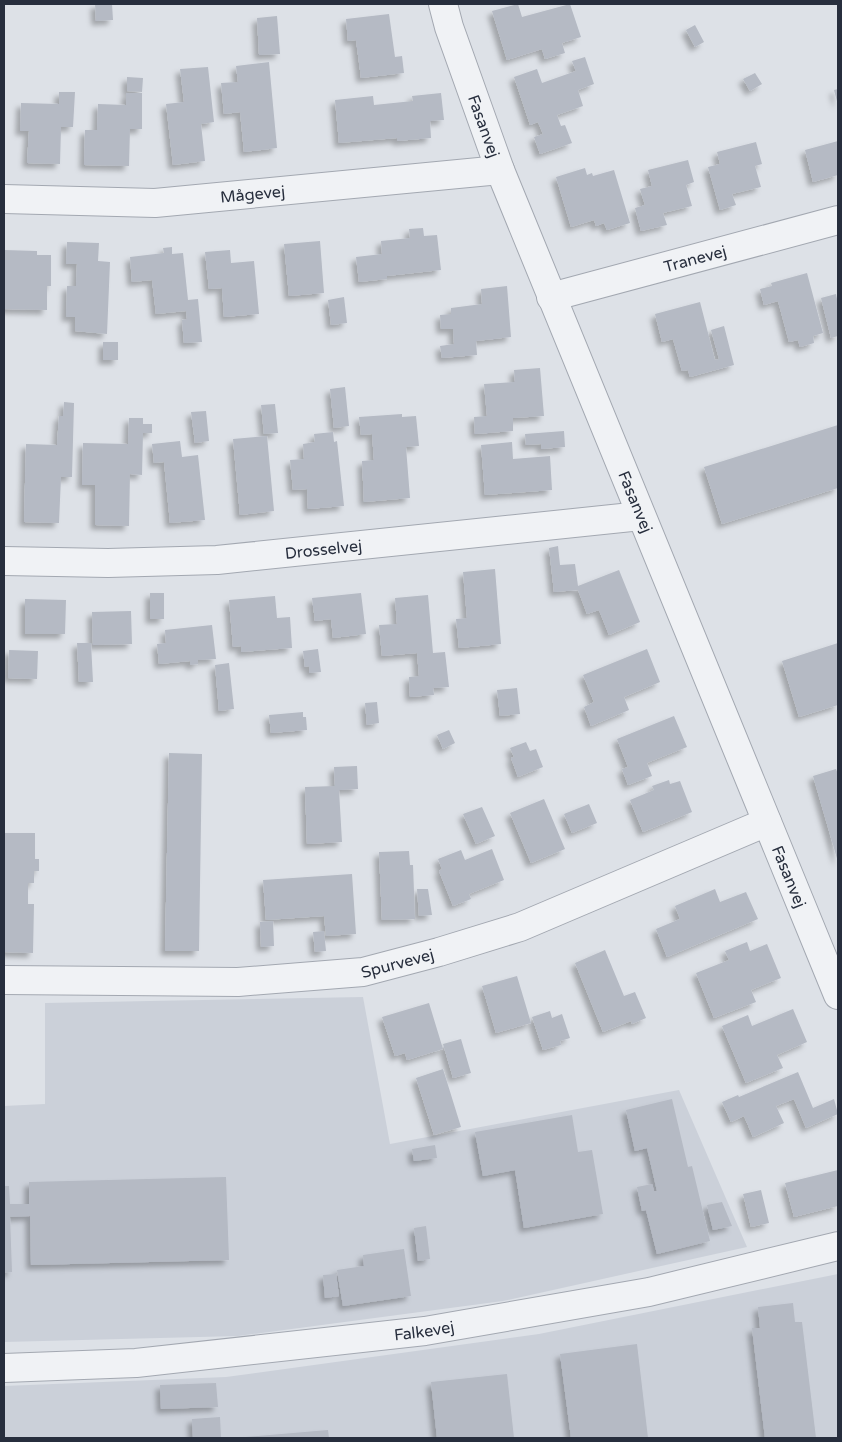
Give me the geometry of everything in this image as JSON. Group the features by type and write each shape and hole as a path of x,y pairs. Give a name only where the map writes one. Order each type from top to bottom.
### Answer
{"street":[{"name":"Fasanvej","path":"443,4 449,27 500,170 838,995"},
{"name":"Mågevej","path":"4,199 155,203 500,170"},
{"name":"Tranevej","path":"551,297 838,220"},
{"name":"Drosselvej","path":"4,561 108,563 217,560 641,516"},
{"name":"Spurvevej","path":"4,980 238,982 363,972 440,952 520,927 767,822"},
{"name":"Falkevej","path":"4,1368 136,1363 425,1331 649,1292 838,1246"}],"shaded area":[{"path":"363,997 390,1144 679,1090 747,1247 503,1301 238,1336 4,1342 4,1106 45,1104 45,1003"},
{"path":"838,1274 838,1438 4,1438 4,1386 226,1377 539,1334"}],"building":[{"path":"95,4 112,4 113,20 96,21"},
{"path":"518,4 522,17 570,4 581,37 562,43 565,53 545,59 542,49 507,60 492,11"},
{"path":"389,14 395,57 402,56 404,73 361,78 356,40 348,41 346,19"},
{"path":"277,16 280,54 259,55 257,18"},
{"path":"695,25 704,42 695,47 686,30"},
{"path":"585,57 594,84 578,90 583,106 557,115 561,126 565,125 572,143 540,154 534,137 543,134 538,122 530,125 514,77 537,69 542,83 576,71 572,61"},
{"path":"269,62 277,148 244,152 240,112 224,114 221,83 238,82 236,66"},
{"path":"208,67 214,122 201,124 205,161 173,165 166,104 184,102 180,69"},
{"path":"755,73 762,84 750,91 743,79"},
{"path":"127,77 143,78 142,92 127,91"},
{"path":"838,89 838,105 834,90"},
{"path":"59,92 75,92 73,127 61,127 60,164 27,163 29,131 20,131 21,103 59,104"},
{"path":"126,93 142,93 142,129 130,129 129,166 84,165 85,130 97,130 98,104 126,105"},
{"path":"441,93 444,120 430,121 431,138 397,141 397,138 339,143 335,100 373,96 374,105 413,101 412,96"},
{"path":"838,141 838,175 813,182 805,150"},
{"path":"756,142 762,164 755,166 761,187 732,194 736,205 720,210 708,167 720,164 717,152"},
{"path":"688,160 694,182 686,185 692,206 663,213 667,225 641,231 635,208 645,205 640,189 652,186 648,170"},
{"path":"585,168 587,175 592,173 593,176 614,170 630,223 607,230 604,223 596,226 594,220 571,227 556,177"},
{"path":"423,228 424,236 437,235 441,270 387,276 387,279 359,282 356,257 382,254 381,241 410,238 409,229"},
{"path":"320,241 324,293 289,296 284,244"},
{"path":"67,242 99,243 98,261 110,262 107,334 75,331 75,317 66,317 67,286 76,286 77,264 66,264"},
{"path":"172,247 172,254 183,253 188,300 198,299 202,342 184,343 182,320 187,319 186,311 156,314 152,280 132,282 130,257 164,253 163,248"},
{"path":"4,250 37,251 37,255 51,255 51,286 47,286 47,310 4,309"},
{"path":"230,250 231,263 254,261 259,314 224,317 222,288 209,289 205,252"},
{"path":"807,273 823,333 813,336 814,343 800,347 798,340 789,342 778,301 764,305 760,289 772,286 771,283"},
{"path":"507,286 511,337 476,341 477,355 442,358 440,346 454,344 453,329 441,329 440,315 451,314 451,308 482,304 481,289"},
{"path":"836,294 838,304 838,336 831,338 821,298"},
{"path":"344,297 347,323 331,325 328,300"},
{"path":"700,302 715,360 719,359 711,330 724,326 734,365 690,377 688,370 682,371 673,339 662,342 655,314"},
{"path":"103,342 118,342 118,360 103,360"},
{"path":"540,368 544,416 513,418 513,431 475,434 474,417 487,416 484,384 515,382 514,370"},
{"path":"345,387 349,426 334,428 330,389"},
{"path":"64,402 74,403 72,477 61,477 59,523 24,522 26,444 57,445 59,416 63,416"},
{"path":"275,404 278,433 264,434 261,405"},
{"path":"206,411 209,441 195,443 191,412"},
{"path":"402,414 402,417 416,416 419,446 406,447 410,498 364,502 362,461 374,460 372,434 361,435 359,417"},
{"path":"129,418 143,418 143,424 152,424 152,433 143,433 142,475 130,474 129,526 95,525 95,485 82,485 83,443 128,444"},
{"path":"838,425 838,488 722,524 704,467"},
{"path":"564,431 565,447 541,449 541,444 526,445 525,434"},
{"path":"333,432 334,442 337,441 344,506 308,509 307,489 293,490 290,460 304,459 303,444 315,442 314,434"},
{"path":"267,436 274,511 240,515 233,439"},
{"path":"180,441 182,457 198,455 205,520 170,523 164,462 154,463 152,444"},
{"path":"512,442 513,459 550,456 552,490 485,495 481,445"},
{"path":"558,546 560,565 575,564 578,586 619,570 640,622 609,635 599,610 587,614 578,590 554,592 549,548"},
{"path":"495,569 501,644 459,648 456,619 467,618 463,572"},
{"path":"150,593 164,593 164,619 150,619"},
{"path":"361,593 366,634 333,638 331,619 315,621 312,598"},
{"path":"428,595 433,653 445,652 449,687 433,688 434,695 410,697 409,677 419,676 417,653 382,656 379,625 397,624 395,598"},
{"path":"275,596 277,618 290,617 292,648 241,652 241,646 233,647 229,600"},
{"path":"25,599 66,600 65,634 25,634"},
{"path":"131,611 132,644 93,645 92,612"},
{"path":"212,625 216,659 198,660 198,664 190,665 190,661 159,664 157,644 166,643 165,630"},
{"path":"77,643 91,643 93,682 79,682"},
{"path":"838,643 838,705 799,717 782,661"},
{"path":"318,649 321,672 309,673 309,666 305,667 303,651"},
{"path":"647,649 660,682 624,697 629,710 591,726 584,707 594,702 583,675"},
{"path":"9,650 38,651 37,679 8,678"},
{"path":"229,663 234,709 219,711 215,665"},
{"path":"517,688 520,714 500,716 497,690"},
{"path":"377,702 379,723 367,725 365,703"},
{"path":"303,712 303,717 306,717 307,730 271,733 269,715"},
{"path":"674,716 687,747 647,763 652,776 628,785 622,769 628,767 617,739"},
{"path":"449,730 455,743 443,749 437,735"},
{"path":"526,742 530,751 536,749 543,767 518,777 511,758 514,757 510,748"},
{"path":"169,753 202,754 199,951 165,951"},
{"path":"357,766 358,789 339,790 342,842 307,844 305,787 335,786 334,767"},
{"path":"836,769 838,774 838,862 813,776"},
{"path":"669,780 670,784 680,781 692,812 643,832 630,800 654,790 652,786"},
{"path":"544,799 565,849 531,863 510,813"},
{"path":"589,804 597,823 572,833 564,814"},
{"path":"482,807 495,836 476,844 463,814"},
{"path":"4,833 35,833 35,859 39,859 39,871 34,871 34,883 28,883 28,904 34,904 33,953 4,952"},
{"path":"492,849 504,880 469,894 471,899 453,906 439,871 442,869 438,859 461,850 465,860"},
{"path":"409,851 410,865 413,865 415,919 382,920 379,852"},
{"path":"352,874 356,934 326,936 324,916 266,920 263,880"},
{"path":"417,889 428,889 432,915 419,916"},
{"path":"715,889 720,902 746,892 758,919 667,957 656,929 680,919 675,906"},
{"path":"273,921 274,946 261,947 260,922"},
{"path":"324,931 326,951 315,952 313,932"},
{"path":"747,942 750,951 767,944 781,978 751,990 756,1002 714,1018 696,973 729,960 725,951"},
{"path":"605,950 624,996 635,992 646,1018 632,1024 631,1021 603,1032 575,963"},
{"path":"517,976 531,1023 496,1033 482,986"},
{"path":"429,1003 443,1049 407,1060 405,1053 395,1056 382,1017"},
{"path":"793,1009 807,1042 777,1055 783,1068 746,1083 722,1026 748,1015 752,1026"},
{"path":"550,1011 552,1018 562,1014 570,1038 560,1041 561,1045 543,1050 532,1017"},
{"path":"461,1039 471,1073 453,1078 443,1044"},
{"path":"443,1069 461,1127 434,1135 416,1078"},
{"path":"798,1072 813,1108 834,1099 838,1114 806,1128 794,1099 776,1106 784,1123 753,1137 744,1116 731,1122 722,1102 738,1095 739,1097"},
{"path":"672,1099 688,1167 692,1166 710,1241 657,1254 646,1210 642,1211 637,1187 652,1184 654,1191 657,1191 647,1148 635,1151 626,1110"},
{"path":"572,1115 578,1152 592,1150 603,1214 524,1228 515,1170 483,1176 475,1132"},
{"path":"435,1145 437,1158 414,1161 412,1149"},
{"path":"838,1170 838,1206 794,1217 785,1183"},
{"path":"226,1177 229,1260 31,1265 30,1216 10,1217 12,1272 4,1273 4,1186 9,1186 10,1204 29,1204 29,1182"},
{"path":"761,1190 769,1223 751,1227 743,1194"},
{"path":"722,1202 732,1226 713,1230 707,1205"},
{"path":"426,1226 430,1259 418,1261 414,1228"},
{"path":"404,1249 411,1296 343,1306 337,1270 364,1266 363,1255"},
{"path":"336,1274 339,1296 325,1298 323,1275"},
{"path":"793,1303 795,1322 802,1322 816,1438 765,1438 752,1328 760,1328 758,1307"},
{"path":"637,1344 648,1438 571,1438 560,1354"},
{"path":"507,1374 514,1438 437,1438 431,1382"},
{"path":"216,1383 218,1407 161,1409 160,1385"},
{"path":"220,1417 221,1438 193,1438 192,1419"},
{"path":"328,1430 329,1438 245,1438 245,1437"}]}
